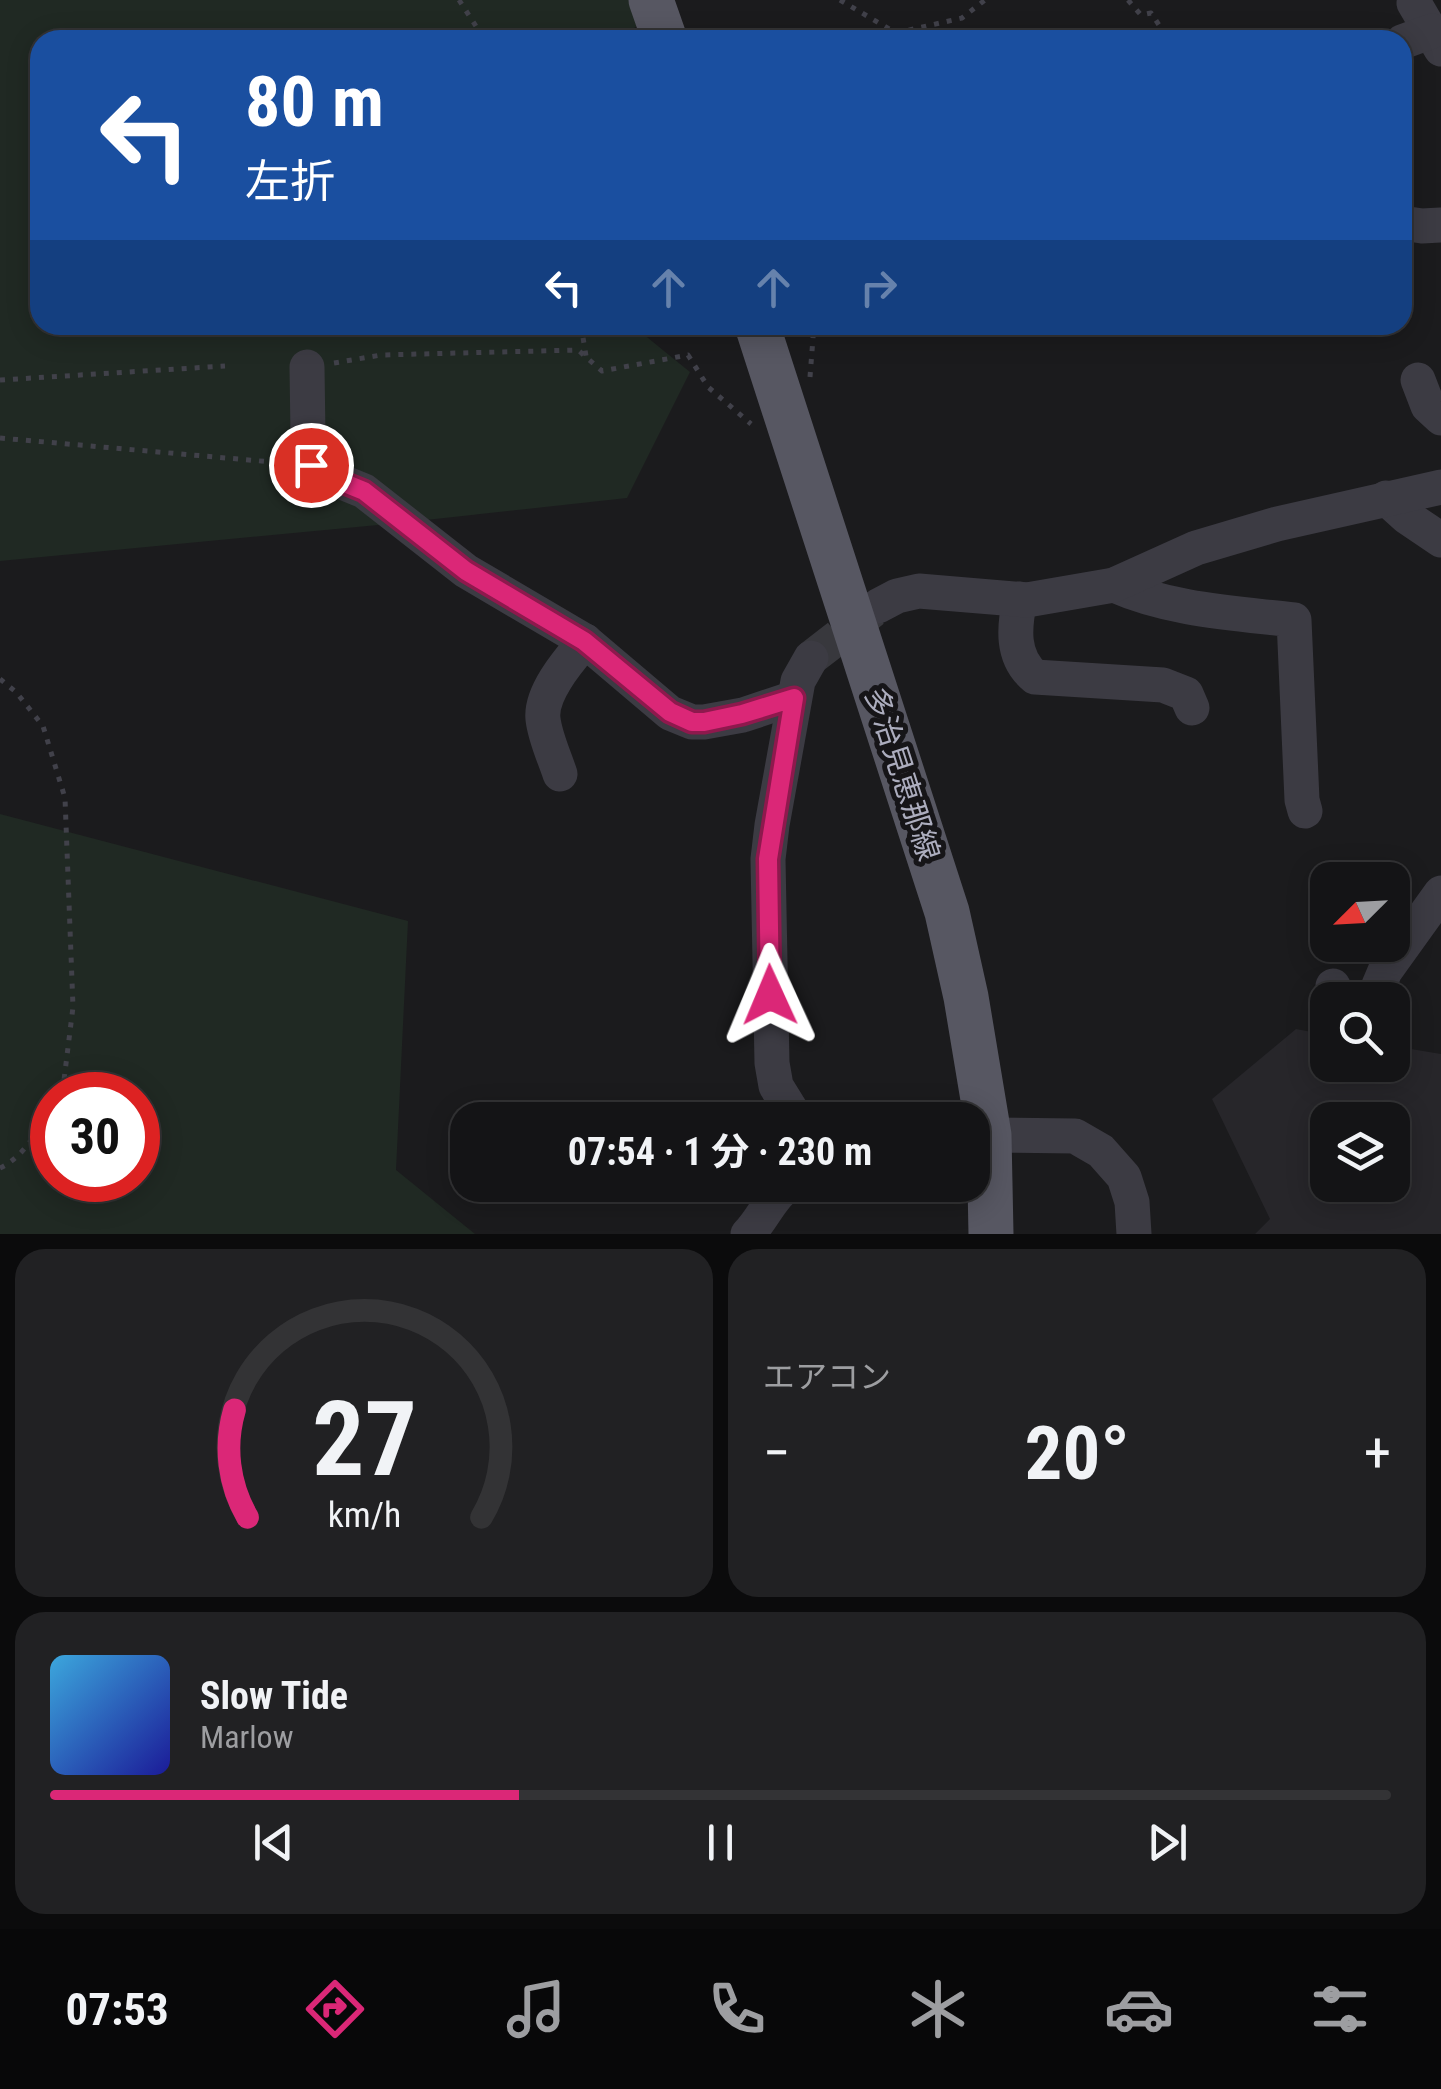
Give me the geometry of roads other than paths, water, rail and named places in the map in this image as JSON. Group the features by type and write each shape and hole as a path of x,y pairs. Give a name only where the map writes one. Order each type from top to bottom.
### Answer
{"main road":[{"path":"651,0 662,30"},
{"name":"多治見恵那線","path":"760,335 947,912 966,997 977,1102"},
{"name":"多治見恵那線","path":"988,1202 992,1234"}],"street":[{"path":"1412,224 1441,225"},
{"path":"307,367 311,465 364,491 466,571 584,641 670,712 692,722 704,722 794,698"},
{"path":"1418,380 1428,406 1441,418"},
{"path":"878,606 896,596 919,592 1020,599 1114,585 1196,548 1276,524 1441,487"},
{"path":"1386,498 1441,540"},
{"path":"1114,585 1192,608 1294,620 1305,811"},
{"path":"1020,599 1015,623 1017,649 1035,677 1163,685 1186,694 1192,708"},
{"path":"560,774 543,722 544,701 564,665 584,641"},
{"path":"786,1102 776,1086 772,1063 768,859 794,698 811,658"},
{"path":"1381,982 1385,970 1441,893"},
{"path":"990,1136 1074,1136 1101,1150 1124,1176 1132,1202 1134,1234"},
{"path":"748,1234 771,1202"}],"tunnel":[{"path":"811,658 873,610"}]}
